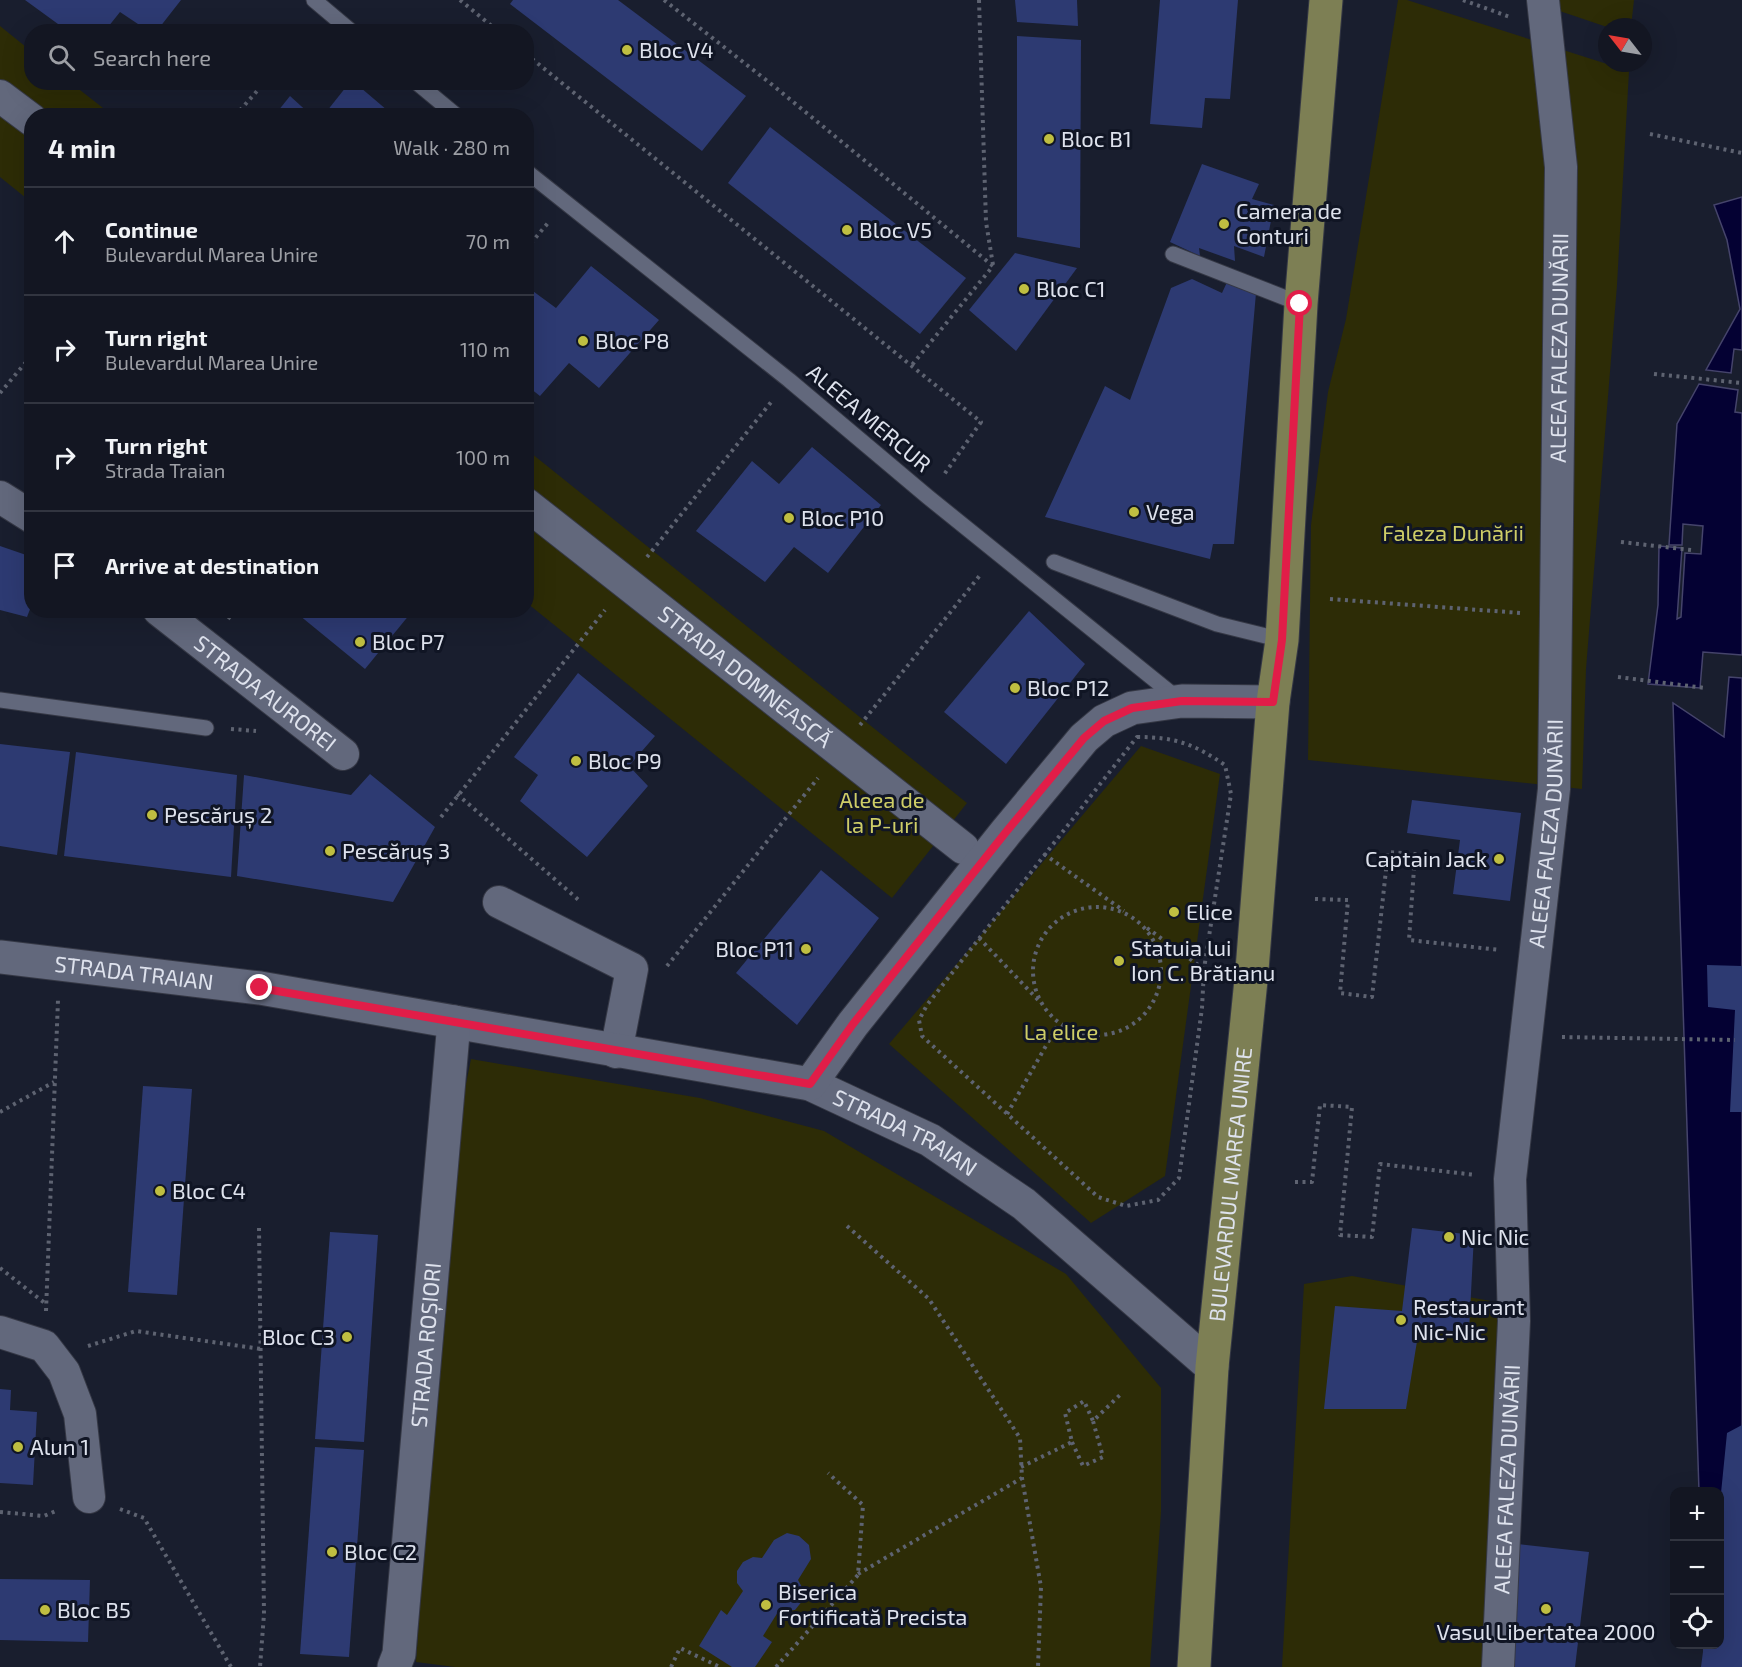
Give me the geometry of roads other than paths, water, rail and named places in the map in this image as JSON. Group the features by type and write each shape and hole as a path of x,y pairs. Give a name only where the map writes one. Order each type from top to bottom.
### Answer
{"main road":[{"name":"BULEVARDUL MAREA UNIRE","path":"1194,1667 1212,1367 1252,970 1273,702 1282,640 1300,304 1321,27 1326,0"},
{"path":"810,1084 853,1024 1084,738 1104,721 1132,708 1182,701 1273,702"},
{"name":"STRADA TRAIAN","path":"0,957 260,988 616,1052 810,1084 930,1140 1024,1204 1212,1367"},
{"name":"STRADA ROȘIORI","path":"394,1667 399,1654 454,1022"}],"street":[{"name":"ALEEA FALEZA DUNĂRII","path":"1498,1667 1514,1321 1510,1179 1554,789 1562,166 1544,15"},
{"path":"0,96 24,114"},
{"path":"0,497 24,512"},
{"name":"STRADA DOMNEASCĂ","path":"534,510 963,848"},
{"name":"STRADA AUROREI","path":"169,618 343,754"},
{"path":"499,902 633,969 616,1052"},
{"path":"0,1332 44,1346 63,1372 80,1414 89,1497"}],"lane":[{"path":"314,0 342,24"},
{"path":"426,90 448,108"},
{"name":"ALEEA MERCUR","path":"534,177 789,380 997,554 1182,701"},
{"path":"1173,254 1300,304"},
{"path":"1054,562 1217,624 1282,640"},
{"path":"0,700 206,728"}],"place":[{"name":"Bloc V4","path":"627,50"},
{"name":"Bloc B1","path":"1049,139"},
{"name":"Camera de Conturi","path":"1224,224"},
{"name":"Bloc V5","path":"847,230"},
{"name":"Bloc C1","path":"1024,289"},
{"name":"Bloc P8","path":"583,341"},
{"name":"Vega","path":"1134,512"},
{"name":"Bloc P10","path":"789,518"},
{"name":"Bloc P7","path":"360,642"},
{"name":"Bloc P12","path":"1015,688"},
{"name":"Bloc P9","path":"576,761"},
{"name":"Pescăruș 2","path":"152,815"},
{"name":"Pescăruș 3","path":"330,851"},
{"name":"Captain Jack","path":"1499,859"},
{"name":"Elice","path":"1174,912"},
{"name":"Bloc P11","path":"806,949"},
{"name":"Statuia lui Ion C. Brătianu","path":"1119,961"},
{"name":"Bloc C4","path":"160,1191"},
{"name":"Nic Nic","path":"1449,1237"},
{"name":"Restaurant Nic-Nic","path":"1401,1320"},
{"name":"Bloc C3","path":"347,1337"},
{"name":"Alun 1","path":"18,1447"},
{"name":"Bloc C2","path":"332,1552"},
{"name":"Biserica Fortificată Precista","path":"766,1605"},
{"name":"Vasul Libertatea 2000","path":"1546,1609"},
{"name":"Bloc B5","path":"45,1610"}],"park label":[{"name":"Faleza Dunării","path":"1453,533"},
{"name":"Aleea de la P-uri","path":"882,812"},
{"name":"La elice","path":"1061,1032"}]}
